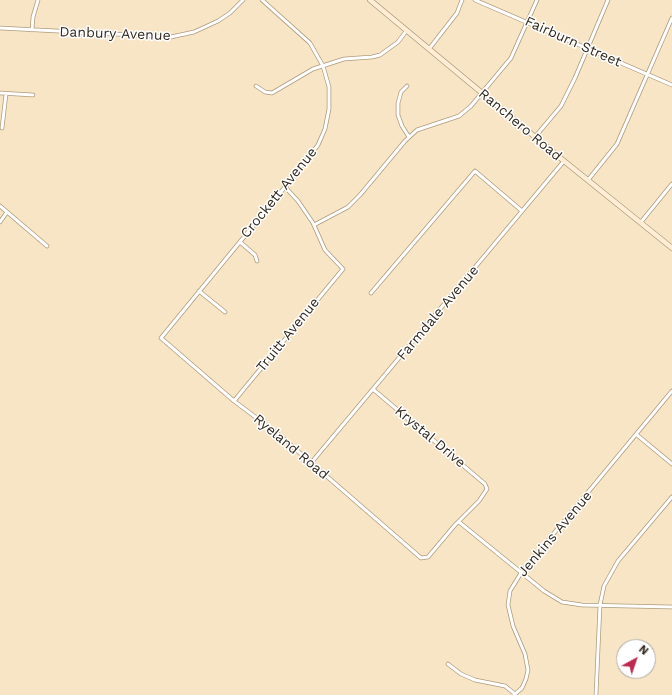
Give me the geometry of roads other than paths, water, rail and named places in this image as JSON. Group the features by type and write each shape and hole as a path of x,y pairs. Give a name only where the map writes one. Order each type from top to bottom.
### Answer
{"main road":[{"name":"Ranchero Road","path":"370,0 564,161 672,248"}],"street":[{"path":"32,30 33,17 38,0"},
{"name":"Danbury Avenue","path":"0,28 171,37 194,32 218,21 230,13 243,0"},
{"name":"Crockett Avenue","path":"161,338 318,145 325,129 329,108 329,87 323,66 310,43 262,0"},
{"path":"429,49 457,13 462,0"},
{"name":"Fairburn Street","path":"474,0 672,85"},
{"path":"284,187 298,201 314,225 348,207 409,137 422,128 459,116 482,93 511,58 537,0"},
{"path":"535,137 560,106 608,0"},
{"path":"588,180 617,144 672,18"},
{"path":"256,86 265,92 272,93 297,77 323,66 344,59 372,57 380,54 398,42 407,30"},
{"path":"407,86 401,92 398,102 398,115 402,126 409,137"},
{"path":"0,93 33,95"},
{"path":"2,128 6,94"},
{"name":"Farmdale Avenue","path":"311,463 374,390 564,161"},
{"path":"371,293 475,171 522,212"},
{"path":"641,222 672,184"},
{"path":"0,206 47,246"},
{"path":"0,222 7,212"},
{"name":"Truitt Avenue","path":"234,401 343,269 325,250 314,225"},
{"path":"240,242 255,255 257,261"},
{"path":"199,291 224,312"},
{"name":"Ryeland Road","path":"161,338 234,401 278,434 421,558 428,557 459,522"},
{"name":"Krystal Drive","path":"374,390 485,484 487,489 479,501 459,522"},
{"name":"Jenkins Avenue","path":"515,695 526,679 528,670 525,654 513,626 508,605 510,591 521,573 672,391"},
{"path":"637,435 672,464"},
{"path":"596,695 600,605 604,586 618,561 672,497"},
{"path":"459,522 544,591 562,602 582,605 672,606"},
{"path":"448,664 461,674 475,680 505,686 515,695"}]}
